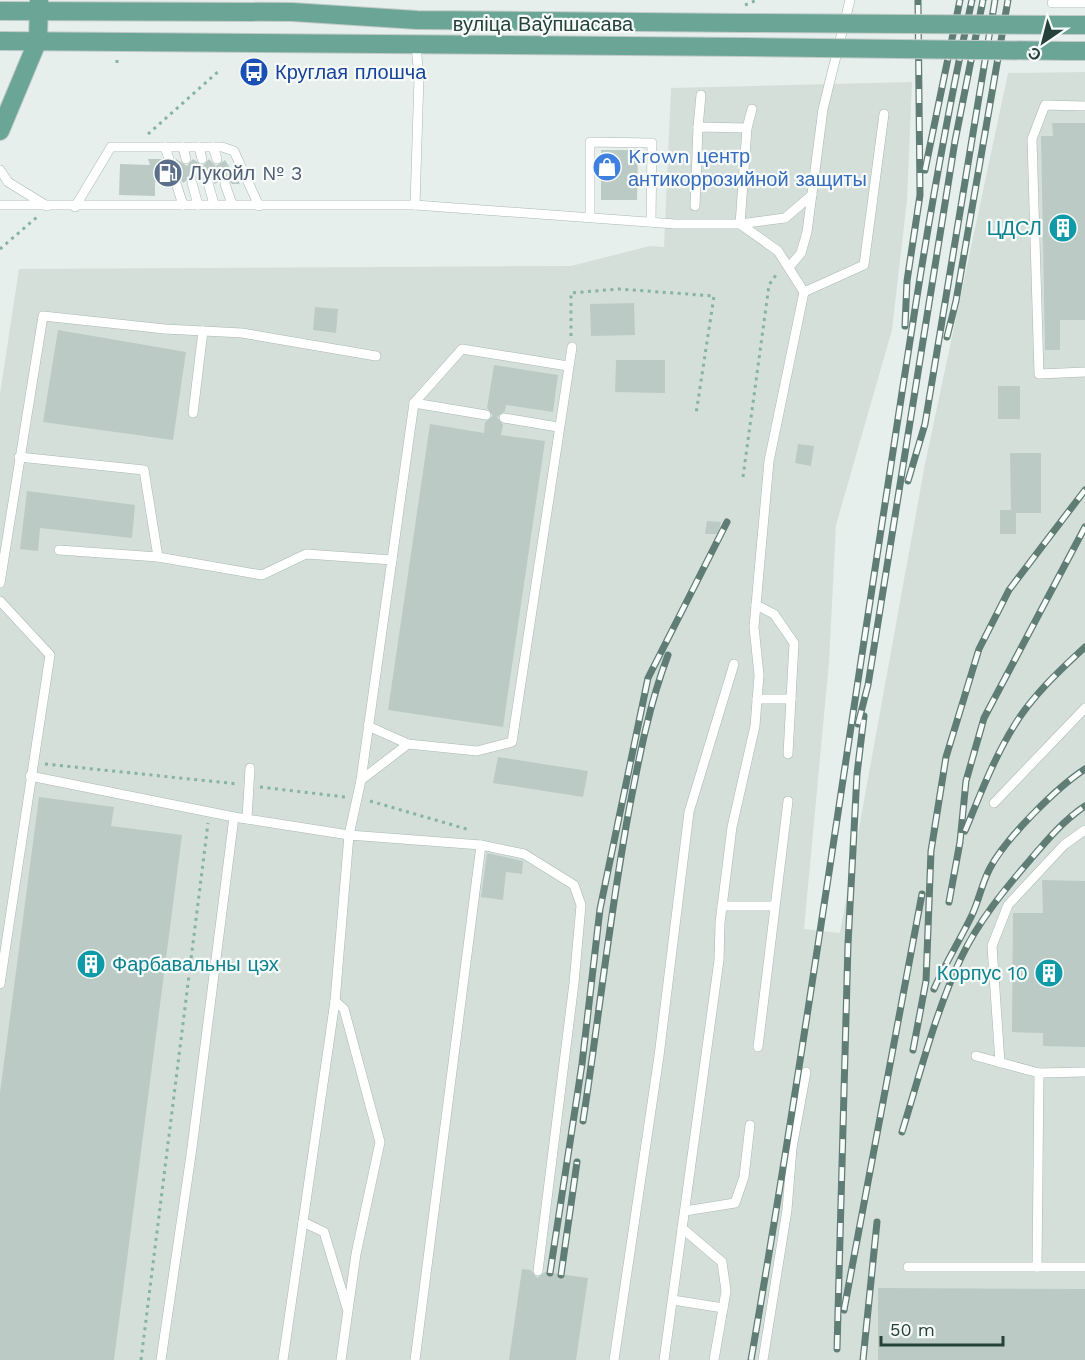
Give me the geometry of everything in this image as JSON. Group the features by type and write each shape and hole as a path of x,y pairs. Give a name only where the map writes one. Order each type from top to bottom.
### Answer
{"main road":[{"name":"вуліца Ваўпшасава","path":"0,11 40,5 119,13 292,12 417,20 744,14 1076,25"},
{"path":"0,131 38,40 40,5"},
{"name":"вуліца Ваўпшасава","path":"0,41 1076,51"}],"lane":[{"path":"788,263 801,253 812,195 823,109 850,0"},
{"path":"1052,3 1085,3"},
{"path":"415,205 419,77 416,46"},
{"path":"695,206 701,95"},
{"path":"1085,106 1045,105 1032,139 1039,374 1085,372"},
{"path":"740,224 747,128 752,109"},
{"path":"804,292 864,265 884,114"},
{"path":"698,127 747,128"},
{"path":"590,217 591,142 652,143 651,222"},
{"path":"75,207 111,147 213,147 234,151 259,206"},
{"path":"165,147 169,159"},
{"path":"183,147 186,159"},
{"path":"199,147 202,159"},
{"path":"213,147 217,159"},
{"path":"0,170 8,182 49,207"},
{"path":"176,183 183,205"},
{"path":"192,183 198,205"},
{"path":"208,183 214,204"},
{"path":"225,184 232,204"},
{"path":"0,205 75,207 214,204 415,205 651,222 740,224 785,218 812,195"},
{"path":"664,1360 719,960 722,906 732,827 755,726 759,675 754,627 769,461 804,292 778,250 740,224"},
{"path":"0,583 43,316 242,333 376,356"},
{"path":"193,413 203,331"},
{"path":"368,726 408,744 477,751 512,742 558,427 572,347"},
{"path":"283,1360 335,1001 349,835 361,780 414,403 462,349 568,366"},
{"path":"414,403 486,415"},
{"path":"504,418 558,427"},
{"path":"19,457 144,470 158,556"},
{"path":"59,550 158,556 262,575 306,554 392,560"},
{"path":"0,601 50,655 0,984"},
{"path":"756,605 774,614 794,643 788,754"},
{"path":"614,1360 659,1056 689,812 734,664"},
{"path":"757,699 791,699"},
{"path":"994,803 1085,708"},
{"path":"361,780 408,744"},
{"path":"247,818 250,768"},
{"path":"30,776 234,817 349,835 481,845 524,854 574,885 581,905 574,983 538,1271"},
{"path":"758,1047 788,801"},
{"path":"161,1360 192,1148 234,817"},
{"path":"1000,1063 992,946 1008,905 1064,845 1085,830"},
{"path":"415,1360 481,845"},
{"path":"722,906 774,906"},
{"path":"335,1001 344,1009 380,1142 356,1254 341,1360"},
{"path":"976,1056 1039,1073 1085,1072"},
{"path":"763,1360 787,1210 792,1148 806,1072"},
{"path":"1037,1268 1039,1073"},
{"path":"685,1211 735,1203 744,1177 750,1125"},
{"path":"303,1222 324,1232 348,1312"},
{"path":"682,1228 723,1262 726,1291 714,1360"},
{"path":"908,1267 1085,1267"},
{"path":"673,1300 723,1308"}],"path":[{"path":"744,14 757,0"},
{"path":"117,60 117,67"},
{"path":"134,147 220,70"},
{"path":"0,249 49,207"},
{"path":"743,477 769,285 788,263"},
{"path":"572,347 571,292 619,289 714,296 696,414"},
{"path":"32,762 249,785 380,802 481,834 481,845"},
{"path":"141,1360 209,812"}],"shaded area":[{"path":"1085,72 1085,1360 0,1360 0,394 19,269 571,266 650,246 664,247 671,88 912,82 907,200 892,330 836,525 829,662 804,929 840,933 925,464 1008,73"}],"building":[{"name":"ЦДСЛ","path":"1052,123 1085,123 1085,320 1060,320 1060,350 1045,350 1041,136 1053,136"},
{"path":"601,150 638,150 637,200 601,200"},
{"path":"148,159 162,159 168,166 174,164 176,159 187,166 193,159 203,166 209,159 216,166 225,160 240,184 232,184 226,177 215,184 209,176 201,183 193,176 183,183 175,176 169,183 155,182 155,196 119,195 120,164 150,165"},
{"path":"634,303 635,335 591,336 590,304"},
{"path":"315,307 338,309 336,333 313,330"},
{"path":"58,330 186,352 173,440 43,422"},
{"path":"616,360 665,360 665,393 615,392"},
{"path":"494,365 558,375 553,412 506,405 505,411 497,417 503,425 501,435 545,441 503,727 388,710 430,424 484,433 485,422 493,416 487,408"},
{"path":"998,386 1020,386 1020,419 998,419"},
{"path":"798,444 814,446 811,466 795,463"},
{"path":"1010,453 1041,453 1041,513 1016,513 1016,534 1000,534 1000,510 1011,510"},
{"path":"27,491 135,505 132,538 40,528 38,551 20,549"},
{"path":"707,521 721,522 718,534 705,534"},
{"path":"498,757 588,771 583,797 493,783"},
{"name":"Фарбавальны цэх","path":"39,797 114,807 111,826 182,835 114,1360 0,1360 0,1093"},
{"path":"487,853 523,861 522,874 506,872 503,900 481,897"},
{"name":"Корпус 10","path":"1042,880 1085,881 1085,1047 1043,1046 1043,1033 1012,1032 1013,913 1043,913"},
{"path":"522,1269 531,1270 537,1278 545,1272 588,1278 576,1360 509,1360"},
{"path":"878,1288 1085,1289 1085,1360 878,1360"}],"railway":[{"path":"905,326 907,281 920,195 918,0"},
{"path":"925,170 960,0"},
{"path":"751,1360 804,1035 925,245 972,0"},
{"path":"858,724 868,685 955,141 983,0"},
{"path":"908,481 925,424 995,0"},
{"path":"947,337 956,301 1008,0"},
{"path":"913,1050 926,981 931,851 946,757 979,649 1009,590 1085,490"},
{"path":"550,1273 582,1064 600,909 648,678 727,522"},
{"path":"949,902 960,842 966,781 984,718 1085,527"},
{"path":"965,831 994,764 1021,715 1047,684 1085,647"},
{"path":"583,1121 629,810 650,712 668,655"},
{"path":"837,1349 848,944 857,774 864,716"},
{"path":"934,989 972,915 987,874 997,856 1033,814 1060,788 1085,769"},
{"path":"902,1132 936,1022 961,958 975,932 1020,871 1056,831 1085,806"},
{"path":"844,1310 922,894"},
{"path":"561,1275 577,1162"},
{"path":"863,1360 877,1222"}],"place":[{"name":"Круглая плошча","path":"254,72"},
{"name":"Krown центр антикоррозийной защиты","path":"607,167"},
{"name":"Лукойл № 3","path":"168,173"},
{"name":"ЦДСЛ","path":"1063,228"},
{"name":"Фарбавальны цэх","path":"91,964"},
{"name":"Корпус 10","path":"1049,973"}]}
